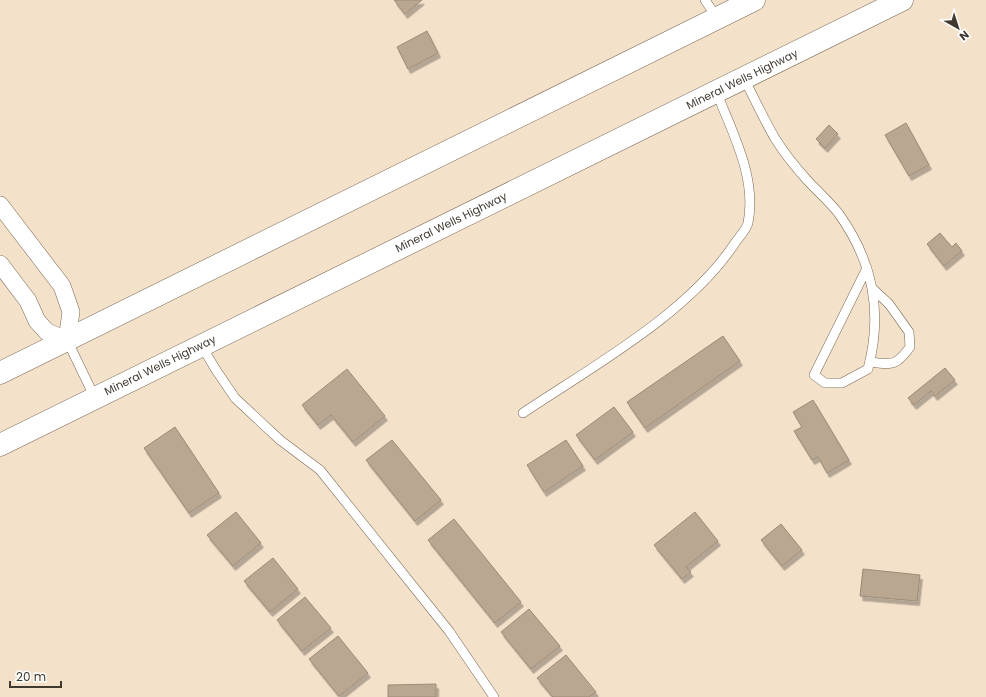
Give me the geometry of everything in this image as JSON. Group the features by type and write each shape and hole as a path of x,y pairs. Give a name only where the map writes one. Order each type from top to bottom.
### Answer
{"main road":[{"path":"0,373 754,0"},
{"name":"Mineral Wells Highway","path":"0,445 902,0"}],"street":[{"path":"0,205 62,286 71,312 66,340 47,332 37,321 28,301 0,264"}],"lane":[{"path":"705,0 717,18"},
{"path":"744,78 776,140 806,179 838,213 863,254 874,290 874,343 868,369 842,383 824,383 814,375 867,268"},
{"path":"523,413 648,330 723,262 748,224 749,194 745,164 716,91"},
{"path":"870,362 886,364 899,361 910,347 909,332 889,304 874,290"},
{"path":"66,340 95,398"},
{"path":"202,345 216,370 235,398 280,440 320,470 449,631 494,697"}],"building":[{"path":"394,0 422,0 405,14"},
{"path":"427,31 438,53 408,69 397,47"},
{"path":"906,123 929,165 909,176 885,135"},
{"path":"829,125 838,134 825,148 816,139"},
{"path":"940,233 952,247 956,243 962,251 944,266 927,244"},
{"path":"723,336 740,361 645,428 627,402"},
{"path":"945,368 955,380 935,396 931,391 914,405 908,398"},
{"path":"347,369 385,416 353,442 331,415 318,425 302,405"},
{"path":"813,400 849,460 827,473 818,457 812,460 794,431 802,427 793,412"},
{"path":"614,407 633,432 595,460 576,435"},
{"path":"175,427 219,493 189,513 144,448"},
{"path":"392,440 441,500 415,521 366,460"},
{"path":"566,440 583,466 544,492 527,465"},
{"path":"236,512 261,543 233,566 207,535"},
{"path":"695,512 718,541 686,567 691,572 682,579 654,545"},
{"path":"454,519 521,602 495,623 428,540"},
{"path":"781,524 802,550 782,566 761,540"},
{"path":"273,558 298,589 270,612 244,581"},
{"path":"863,569 920,575 917,601 860,596"},
{"path":"305,597 331,628 302,651 277,620"},
{"path":"529,609 560,646 531,669 501,632"},
{"path":"338,636 368,673 339,696 309,659"},
{"path":"566,655 596,692 589,697 553,697 537,678"},
{"path":"436,684 436,697 388,697 388,685"}]}
